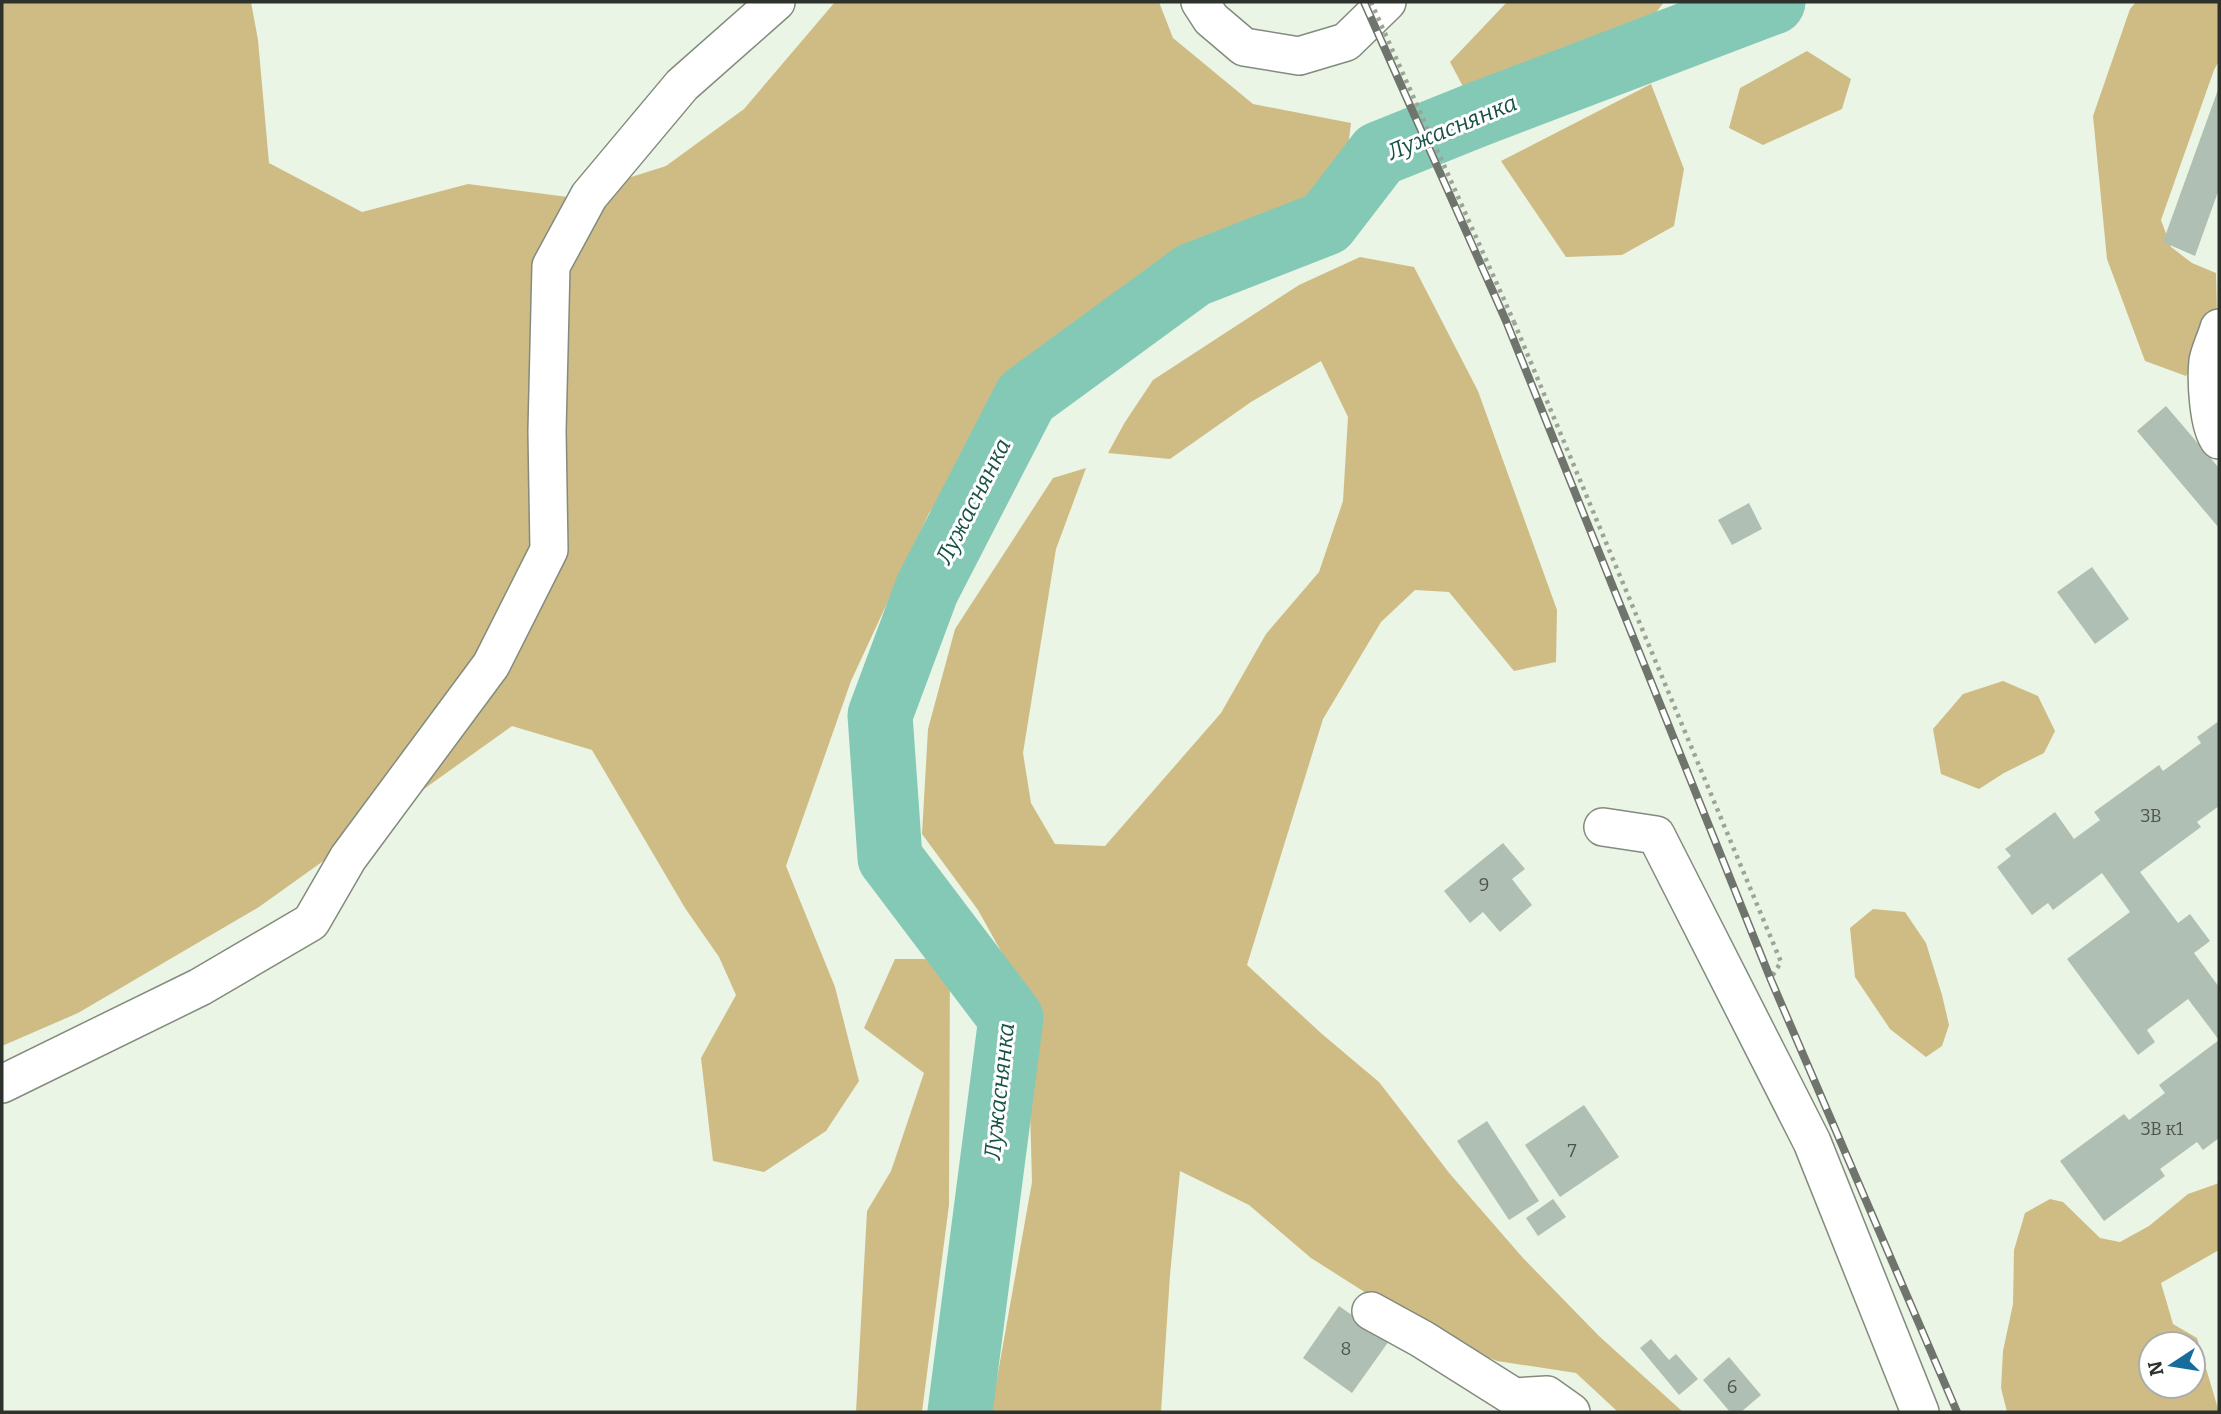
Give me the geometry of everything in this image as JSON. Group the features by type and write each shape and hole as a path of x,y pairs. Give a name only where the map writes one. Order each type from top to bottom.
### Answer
{"street":[{"path":"2,1084 200,987 311,922 348,858 491,665 549,550 547,431 551,266 589,196 682,85 776,2"},
{"path":"1200,2 1212,19 1244,47 1299,56 1346,42 1387,2"},
{"path":"2219,328 2208,360 2208,402 2215,435 2219,439"},
{"path":"1603,827 1656,835 1812,1142 1920,1412"},
{"path":"1371,1311 1422,1339 1514,1397 1547,1395 1571,1412"}],"path":[{"path":"1371,2 1514,322 1781,962 1771,980 1741,1003"}],"shaded area":[{"path":"2,2 251,2 258,40 269,163 362,212 468,184 568,197 666,166 744,109 835,2 1159,2 1173,38 1253,104 1351,123 1341,206 1206,254 1100,324 929,513 851,681 786,866 835,987 859,1081 826,1131 764,1172 713,1161 701,1058 736,995 719,957 685,908 592,750 512,726 259,907 78,1013 2,1046"},
{"path":"1507,2 1664,2 1644,29 1467,94 1450,62"},
{"path":"2136,2 2219,2 2219,61 2161,220 2171,247 2192,263 2216,273 2217,317 2186,376 2145,361 2107,259 2093,116 2130,9"},
{"path":"1807,51 1851,79 1842,109 1763,145 1729,128 1740,88"},
{"path":"1651,84 1684,169 1674,226 1622,255 1566,257 1501,161"},
{"path":"1360,257 1414,267 1478,391 1557,610 1556,662 1514,671 1449,592 1415,590 1381,622 1323,719 1247,965 1379,1082 1450,1174 1523,1258 1599,1336 1683,1412 1618,1412 1576,1373 1497,1361 1426,1331 1311,1258 1249,1205 1180,1171 1161,1412 991,1412 1032,1182 1027,998 978,910 922,834 928,729 955,629 1053,478 1086,468 1056,549 1023,753 1031,803 1055,844 1105,846 1221,713 1266,634 1319,572 1343,501 1348,417 1321,361 1251,402 1170,459 1108,453 1153,380 1299,285"},
{"path":"2003,681 2038,696 2055,731 2044,753 1979,789 1941,774 1933,729 1963,694"},
{"path":"1873,909 1905,912 1926,943 1949,1025 1942,1046 1926,1057 1890,1029 1855,977 1850,928"},
{"path":"895,959 950,959 949,1205 922,1412 856,1412 867,1211 891,1171 924,1073 864,1028"},
{"path":"2219,1183 2219,1250 2161,1283 2173,1324 2183,1330 2137,1330 2137,1400 2207,1400 2207,1372 2219,1412 2007,1412 2001,1388 2003,1351 2013,1304 2014,1250 2025,1213 2050,1199 2063,1202 2100,1238 2120,1242 2149,1226 2188,1194"}],"building":[{"path":"2219,87 2219,189 2195,256 2163,242"},
{"path":"2166,406 2219,468 2219,528 2137,431"},
{"path":"1749,503 1762,529 1732,545 1718,520"},
{"path":"2092,567 2129,619 2095,644 2057,592"},
{"path":"2219,721 2219,806 2197,822 2201,827 2140,872 2178,923 2190,914 2210,941 2194,953 2219,987 2219,1040 2188,999 2147,1030 2155,1042 2138,1055 2067,959 2130,912 2102,873 2053,910 2048,903 2032,915 1997,867 2011,856 2005,849 2055,812 2074,839 2100,820 2094,812 2159,765 2163,771 2201,743 2197,737"},
{"path":"1503,843 1525,869 1512,879 1532,905 1500,932 1483,912 1470,923 1444,891"},
{"path":"2219,1040 2219,1138 2203,1150 2197,1142 2160,1169 2165,1176 2104,1221 2060,1161 2124,1114 2129,1120 2165,1093 2159,1085"},
{"path":"1584,1105 1619,1157 1560,1197 1525,1145"},
{"path":"1487,1121 1539,1201 1509,1220 1457,1141"},
{"path":"1553,1199 1566,1217 1538,1236 1526,1218"},
{"path":"1339,1306 1389,1341 1352,1393 1303,1358"},
{"path":"1651,1339 1669,1360 1676,1354 1698,1379 1679,1395 1640,1348"},
{"path":"1729,1357 1761,1395 1741,1412 1730,1412 1703,1380"}],"waterway":[{"name":"Лужаснянка","path":"960,1412 1011,1018 890,858 880,715 927,589 1026,397 1193,275 1326,223 1379,154 1773,2"}],"railway":[{"path":"1364,2 1506,321 1771,980 1957,1412"}]}
